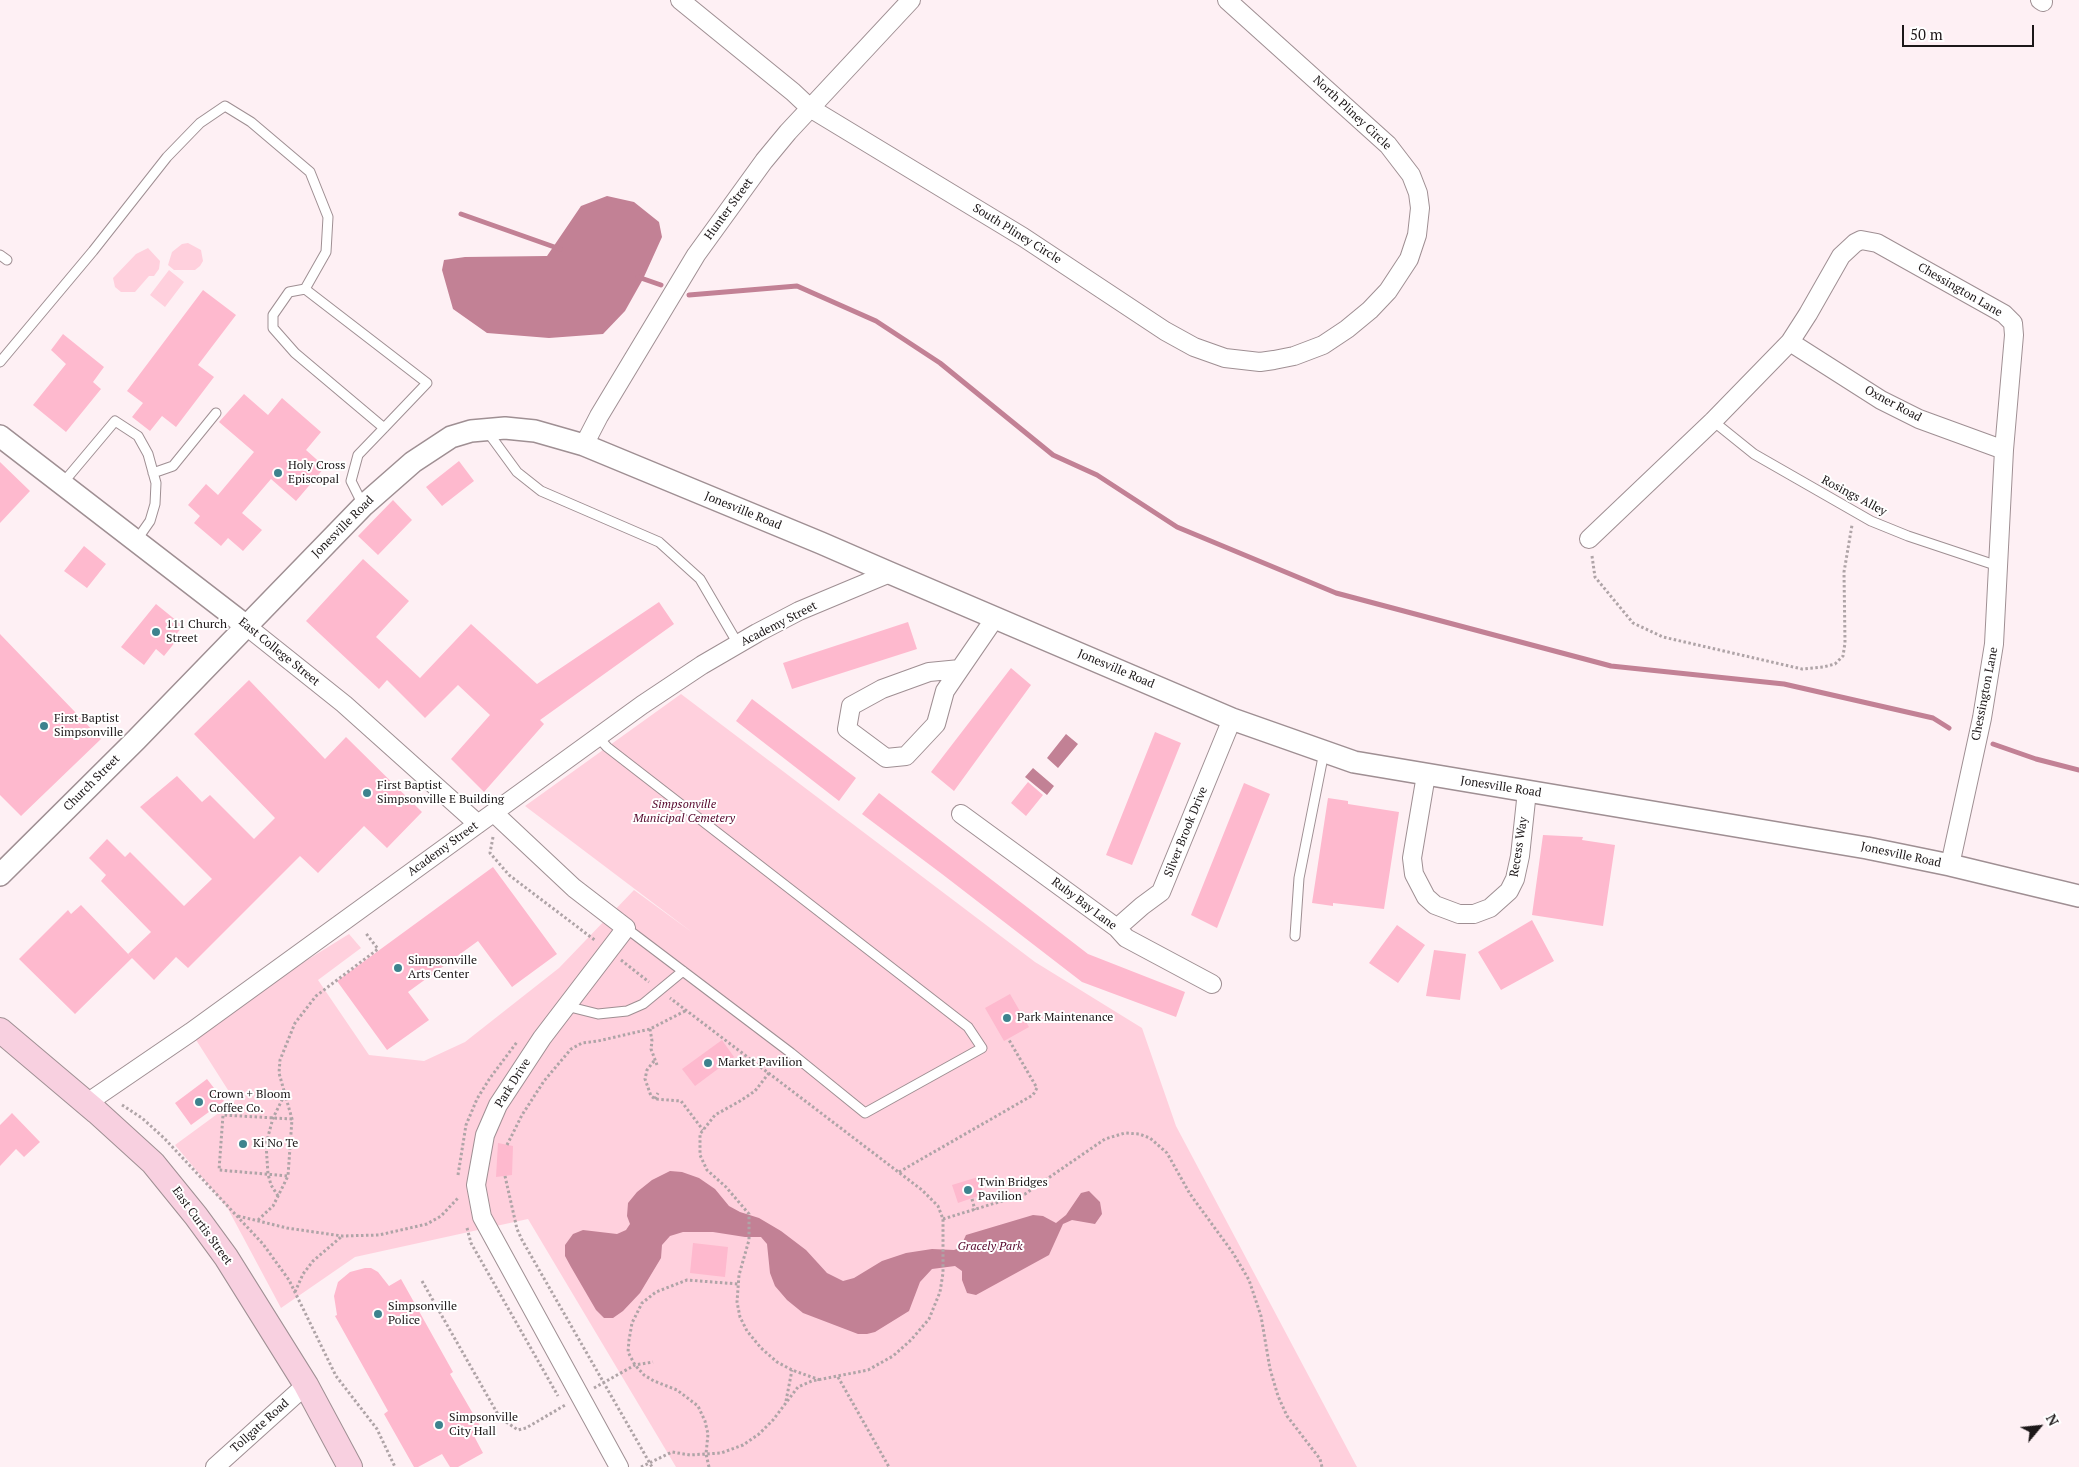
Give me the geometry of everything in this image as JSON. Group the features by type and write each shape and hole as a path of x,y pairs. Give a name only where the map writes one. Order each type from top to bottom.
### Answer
{"main road":[{"name":"East Curtis Street","path":"0,1030 88,1103 152,1163 196,1216 226,1257 306,1385 350,1467"}],"street":[{"name":"South Pliney Circle","path":"680,0 810,108 1023,237 1165,331 1194,347 1225,358 1260,362 1274,360 1307,352 1323,344 1347,329 1376,303"},
{"name":"Hunter Street","path":"584,445 599,416 699,250 764,161 810,108 911,0"},
{"name":"North Pliney Circle","path":"1227,0 1388,146 1411,175 1418,193 1420,208 1417,235 1403,270 1388,291 1376,303"},
{"name":"Chessington Lane","path":"1589,539 1713,421 1790,342 1840,256 1855,243 1861,240 1877,243 2004,314 2013,323 2014,335 2004,450 1994,644 1982,718 1950,865"},
{"name":"Oxner Road","path":"1790,342 1881,400 1919,419 2004,450"},
{"name":"Jonesville Road","path":"245,625 364,505 428,451 451,437 485,429 535,430 584,445 821,542 1232,719 1354,762 1777,831 1950,865 2079,896"},
{"name":"East College Street","path":"0,436 344,704 478,824"},
{"name":"Academy Street","path":"88,1103 191,1032 642,705 738,644 799,611 890,573"},
{"path":"960,669 929,672 882,689 851,706 847,729 886,758 906,756 936,724 945,691 995,618"},
{"name":"Church Street","path":"0,875 136,740 245,625"},
{"name":"Silver Brook Drive","path":"1117,928 1161,892 1232,719"},
{"name":"Recess Way","path":"1426,775 1412,858 1414,874 1426,898 1435,905 1460,914 1474,914 1490,908 1509,891 1515,879 1520,856 1527,791"},
{"path":"494,813 574,888 626,928"},
{"name":"Ruby Bay Lane","path":"961,814 1117,928 1126,938 1212,984"},
{"name":"Park Drive","path":"619,1467 482,1217 476,1186 485,1135 498,1105 542,1038 566,1006 602,946 626,928"},
{"name":"Tollgate Road","path":"215,1467 306,1385"}],"lane":[{"path":"0,362 167,157 200,123 225,106 251,122 310,172 328,217 326,252 305,289"},
{"path":"364,505 351,481 358,455 384,428 427,383 305,289 289,292 272,315 273,328 295,353 384,428"},
{"path":"153,473 173,466 216,413"},
{"path":"62,484 115,421 138,436 148,454 156,483 156,504 150,521 136,541"},
{"name":"Rosings Alley","path":"1713,421 1754,454 1855,512 1908,536 1998,566"},
{"path":"485,429 517,472 541,491 659,542 700,579 738,644"},
{"path":"598,737 607,747 968,1027 982,1048 865,1113 791,1053 626,928"},
{"path":"1294,936 1299,878 1324,752"},
{"path":"566,1006 598,1014 626,1011 643,1004 682,971"}],"path":[{"path":"1589,539 1595,577 1633,623 1663,637 1802,669 1823,668 1835,664 1843,656 1845,643 1844,572 1855,512"},
{"path":"493,837 490,853 510,875 922,1190 938,1206 944,1219 943,1273 940,1292 929,1319 911,1340 893,1356 868,1370 820,1380 798,1387 773,1420 759,1434 743,1445 721,1453 690,1455 672,1452 641,1467"},
{"path":"257,1220 273,1206 288,1176 292,1119 279,1073 280,1060 295,1023 316,996 378,949 365,932"},
{"path":"589,948 602,946"},
{"path":"507,1145 522,1115 544,1081 571,1049 582,1043 650,1030 672,1020 686,1010"},
{"path":"650,1030 651,1049 657,1065"},
{"path":"458,1178 466,1125 473,1108 490,1078 518,1040"},
{"path":"899,1172 1033,1095 1037,1088 1009,1040"},
{"path":"654,1061 647,1070 645,1079 650,1096 655,1099 681,1101 703,1130"},
{"path":"769,1073 755,1091 715,1115 700,1134 700,1155 707,1170 726,1187 749,1214 749,1240 738,1284 737,1302 740,1318 747,1331 761,1348 777,1362 792,1370 820,1380"},
{"path":"655,1099 658,1093"},
{"path":"278,1196 271,1185 268,1174 266,1144 272,1118 285,1096"},
{"path":"122,1105 142,1118 164,1138 263,1244 289,1280 336,1376 378,1430 395,1467"},
{"path":"288,1176 219,1170 223,1115 292,1119"},
{"path":"944,1219 1025,1194 1105,1139 1125,1133 1139,1134 1150,1138 1167,1153 1190,1194 1233,1253 1249,1280 1261,1316 1270,1369 1278,1396 1287,1416 1320,1459 1322,1467"},
{"path":"505,1176 519,1235 652,1467"},
{"path":"459,1188 462,1206"},
{"path":"237,1216 287,1228 342,1236 379,1235 426,1224 441,1216 459,1197"},
{"path":"972,1199 975,1210"},
{"path":"466,1224 470,1242 568,1414"},
{"path":"295,1293 303,1274 313,1260 342,1236"},
{"path":"709,1467 706,1454 708,1434 705,1421 698,1406 677,1390 644,1375 628,1352 629,1340 632,1322 642,1303 656,1292 687,1280 738,1284"},
{"path":"422,1282 500,1418 518,1430 571,1402"},
{"path":"589,1391 635,1364 653,1362"},
{"path":"786,1402 792,1370"},
{"path":"838,1377 889,1467"}],"green space":[{"path":"188,243 201,250 203,261 195,270 174,270 168,265 172,252 182,244"},
{"path":"148,248 160,261 159,269 154,276 149,276 135,292 121,292 115,287 113,278 136,254"},
{"path":"169,270 184,282 165,307 150,295"},
{"name":"Gracely Park","path":"681,694 1035,962 1142,1028 1176,1126 1357,1467 676,1467 528,1219 355,1257 281,1308 227,1207 175,1145 235,1101 191,1032 349,934 361,948 318,980 369,1055 424,1061 465,1042 559,968 634,890 693,933 525,806"}],"shaded area":[{"path":"607,196 634,202 659,222 662,237 643,279 625,311 603,334 549,338 487,333 453,309 442,270 444,260 465,257 547,256 581,206"},
{"path":"1066,734 1078,744 1058,768 1047,758"},
{"path":"1033,768 1054,786 1047,795 1025,777"},
{"path":"670,1171 682,1172 699,1178 715,1189 729,1206 759,1218 781,1231 806,1250 827,1273 843,1281 854,1278 882,1261 906,1253 932,1249 954,1250 960,1248 966,1235 1033,1215 1043,1216 1056,1223 1066,1215 1081,1193 1089,1191 1100,1202 1102,1214 1095,1224 1072,1220 1063,1224 1049,1255 976,1295 967,1293 962,1280 962,1271 955,1266 932,1269 920,1282 909,1311 875,1332 867,1334 858,1334 803,1313 787,1300 775,1286 770,1273 767,1244 761,1237 745,1237 713,1232 683,1232 670,1236 662,1245 661,1258 640,1293 623,1311 613,1318 604,1318 596,1310 565,1256 565,1245 573,1234 583,1230 617,1234 626,1230 630,1224 627,1216 628,1203 637,1192 652,1180"}],"building":[{"path":"203,290 236,315 198,365 214,377 176,427 162,416 150,431 132,417 143,403 127,391"},
{"path":"63,334 104,367 93,382 101,389 66,432 33,405 66,364 51,350"},
{"name":"Holy Cross Episcopal","path":"244,394 268,415 282,398 321,432 306,450 325,467 296,501 271,479 242,513 262,530 243,551 228,538 221,546 194,523 200,516 188,505 206,484 218,495 254,452 219,422"},
{"path":"459,461 474,481 442,506 426,487"},
{"path":"0,462 30,491 0,523"},
{"path":"393,500 412,520 378,555 358,536"},
{"path":"84,546 106,564 87,588 64,571"},
{"path":"363,559 409,601 376,637 420,678 471,624 537,684 659,602 674,624 540,720 544,724 484,792 451,759 490,715 458,685 425,718 387,680 379,689 306,621"},
{"name":"111 Church Street","path":"156,604 183,626 173,638 176,641 164,656 156,649 144,665 121,647"},
{"path":"908,622 917,649 792,689 783,663"},
{"name":"First Baptist Simpsonville","path":"0,634 101,739 21,816 0,795"},
{"path":"1011,668 1031,685 954,791 931,772"},
{"path":"249,680 325,759 346,737 422,812 387,848 364,826 318,873 300,856 188,968 176,957 154,980 128,954 151,932 101,881 106,875 89,858 107,839 125,857 130,852 184,906 212,879 140,807 177,776 202,802 210,795 254,839 275,818 194,734"},
{"path":"752,699 856,778 839,801 736,721"},
{"path":"1155,732 1181,743 1132,865 1106,855"},
{"path":"1028,782 1043,795 1026,816 1011,803"},
{"path":"1244,783 1270,794 1217,928 1191,915"},
{"path":"879,793 1088,954 1185,992 1176,1017 1082,982 862,814"},
{"path":"1328,798 1348,801 1348,804 1399,812 1384,909 1333,903 1333,906 1312,903"},
{"path":"1543,835 1583,837 1582,840 1615,845 1603,926 1532,915"},
{"name":"Simpsonville Arts Center","path":"493,867 557,954 512,987 478,941 408,992 429,1020 387,1050 337,981"},
{"path":"81,905 132,958 75,1014 19,959 68,910 71,914"},
{"path":"1532,920 1554,961 1501,990 1478,952"},
{"path":"1397,925 1425,945 1398,983 1369,963"},
{"path":"1434,950 1466,954 1460,1000 1426,996"},
{"name":"Park Maintenance","path":"1010,994 1029,1027 1004,1041 985,1008"},
{"name":"Market Pavilion","path":"722,1040 734,1057 695,1086 682,1069"},
{"name":"Crown + Bloom Coffee Co.","path":"207,1079 224,1101 191,1125 175,1103"},
{"path":"12,1113 40,1142 24,1157 16,1149 0,1166 0,1125"},
{"path":"498,1143 513,1146 512,1175 496,1177"},
{"name":"Twin Bridges Pavilion","path":"978,1177 984,1194 958,1203 952,1185"},
{"path":"693,1243 728,1247 725,1277 690,1273"},
{"path":"371,1268 378,1272 389,1286 401,1279 453,1372 450,1374 483,1431 474,1436 483,1453 458,1467 450,1467 442,1454 418,1467 414,1467 384,1414 388,1411 335,1316 337,1315 334,1296 338,1282 350,1272"}],"waterway":[{"path":"461,214 560,249"},
{"path":"638,277 661,285"},
{"path":"689,295 797,286 876,321 940,363 1053,455 1097,475 1177,527 1336,593 1611,666 1784,684 1933,718 1949,728"},
{"path":"1993,744 2036,759 2079,770"}],"place":[{"name":"Holy Cross Episcopal","path":"278,473"},
{"name":"111 Church Street","path":"156,632"},
{"name":"First Baptist Simpsonville","path":"44,726"},
{"name":"First Baptist Simpsonville E Building","path":"367,793"},
{"name":"Simpsonville Arts Center","path":"398,968"},
{"name":"Park Maintenance","path":"1007,1018"},
{"name":"Market Pavilion","path":"708,1063"},
{"name":"Crown + Bloom Coffee Co.","path":"199,1102"},
{"name":"Ki No Te","path":"243,1144"},
{"name":"Twin Bridges Pavilion","path":"968,1190"},
{"name":"Simpsonville Police","path":"378,1314"},
{"name":"Simpsonville City Hall","path":"439,1425"}],"park label":[{"name":"Simpsonville Municipal Cemetery","path":"684,812"}]}
